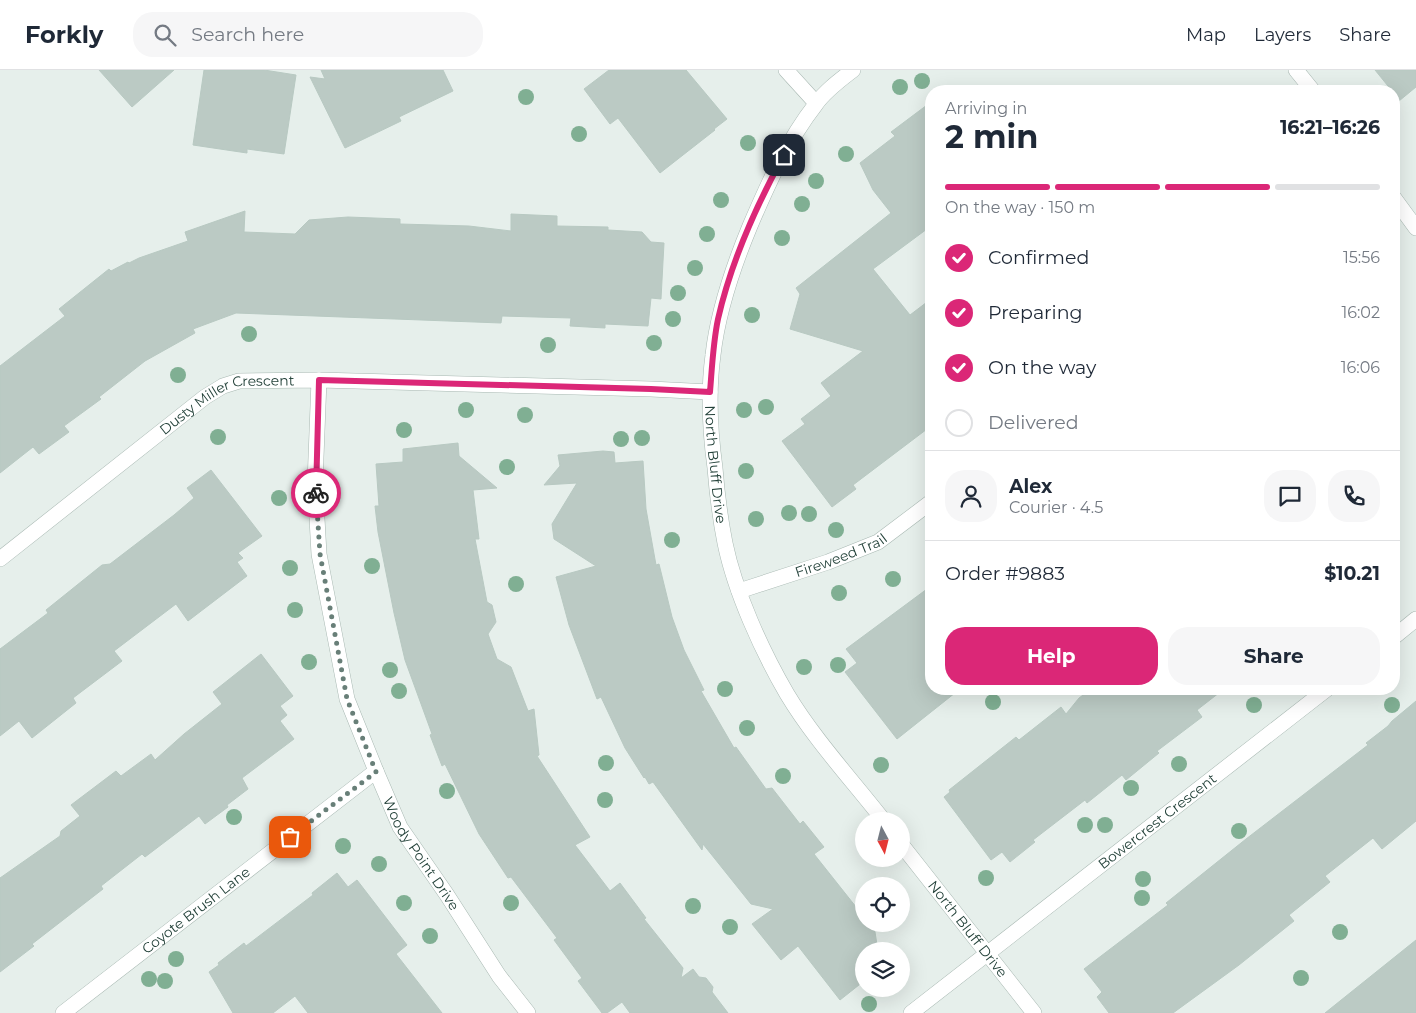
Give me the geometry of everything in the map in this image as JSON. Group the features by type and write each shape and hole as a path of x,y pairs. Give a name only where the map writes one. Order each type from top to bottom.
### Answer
{"street":[{"path":"786,70 816,103"},
{"name":"North Bluff Drive","path":"852,70 816,103 769,181 737,257 718,319 712,356 710,392 712,447 725,544 739,591 761,642 801,715 877,812"},
{"path":"1296,70 1307,85"},
{"path":"1400,206 1416,228"},
{"name":"Dusty Miller Crescent","path":"0,559 205,397 223,386 239,381 319,380 710,392"},
{"name":"Woody Point Drive","path":"319,380 315,483 320,554 347,699 400,827 447,895 499,976 528,1013"},
{"name":"Fireweed Trail","path":"739,591 828,562 878,542 925,507"},
{"path":"1400,632 1416,619"},
{"name":"Bowercrest Crescent","path":"988,955 1319,695"},
{"name":"Coyote Brush Lane","path":"63,1013 376,772"},
{"name":"North Bluff Drive","path":"910,855 1034,1013"},
{"path":"911,1013 988,955"}],"building":[{"path":"99,70 174,70 132,107"},
{"path":"204,70 264,70 296,75 284,154 247,149 247,153 193,145"},
{"path":"321,70 443,70 453,91 399,117 401,121 345,148 310,77 325,79"},
{"path":"609,70 686,70 727,119 660,173 618,118 610,124 584,89"},
{"path":"1375,70 1416,70 1416,87 1400,100 1400,85 1387,85"},
{"path":"925,106 925,230 873,269 910,315 925,304 925,431 853,485 856,489 832,507 782,441 805,424 801,419 831,396 821,383 863,351 790,329 800,294 796,288 891,213 873,190 860,163 895,136 891,132"},
{"path":"245,211 244,232 295,234 309,220 348,217 400,219 400,224 469,226 511,231 511,214 557,216 557,226 608,227 608,230 642,232 651,242 664,243 661,299 651,298 648,326 605,324 605,328 570,326 571,318 502,316 501,323 236,313 193,329 195,333 145,361 99,397 101,399 64,426 69,432 39,454 33,447 0,473 0,366 65,316 59,309 109,269 111,271 128,262 188,241 185,232"},
{"path":"458,443 459,456 497,488 473,490 479,539 475,539 487,602 492,605 496,622 488,634 497,659 511,667 528,711 534,709 539,755 537,756 590,837 575,845 610,891 620,883 646,918 644,919 683,968 681,978 693,969 699,977 706,978 713,987 712,992 728,1013 630,1013 622,1002 607,1013 602,1013 578,981 582,978 554,940 557,938 511,877 508,878 479,834 445,764 442,766 405,660 394,613 378,532 375,506 379,506 376,464 403,462 403,449"},
{"path":"603,451 614,452 615,463 643,461 646,509 656,565 659,564 672,617 684,650 704,690 701,691 734,748 736,747 766,789 772,788 800,824 803,821 824,847 814,854 855,906 855,932 875,932 877,942 855,942 855,988 840,1000 798,946 781,960 752,924 773,909 751,904 703,844 702,850 653,782 649,784 644,778 625,748 601,697 597,699 569,625 556,577 596,566 554,539 552,524 577,483 544,485 560,466 558,455"},
{"path":"211,470 262,536 238,553 243,558 237,562 247,576 188,621 176,604 114,651 122,661 73,698 76,703 32,738 19,721 0,736 0,649 48,613 46,610 102,565 110,564 174,515 194,498 187,488"},
{"path":"925,590 925,695 952,695 897,739 845,672 857,663 846,649"},
{"path":"261,654 293,696 280,706 287,715 280,721 294,739 242,778 248,789 227,805 228,807 205,824 199,816 145,857 142,854 101,886 103,889 32,944 34,946 0,972 0,878 60,836 61,831 80,816 71,805 116,771 121,776 151,754 155,760 222,704 213,692"},
{"path":"1083,695 1216,695 1197,710 1202,717 1157,751 1159,753 1126,780 1122,775 1087,803 1085,800 1033,840 1035,842 1010,862 1002,852 991,860 944,797 950,792 949,790 1016,737 1019,740 1061,707 1066,714"},
{"path":"1416,701 1416,821 1382,849 1373,838 1325,876 1330,882 1289,915 1294,921 1239,965 1173,1013 1109,1013 1097,997 1102,992 1084,969 1168,905 1166,903 1368,745 1366,743"},
{"path":"337,873 348,887 357,880 407,945 396,954 442,1013 308,1013 295,996 273,1013 233,1013 209,972 244,943 246,946 313,895 312,893"},
{"path":"1416,940 1416,1013 1325,1013"}],"way so far":[{"path":"290,837 376,772 347,699 320,554 316,493"}],"route":[{"path":"316,493 319,380 710,392 712,356 718,319 732,270 769,181 784,155"}]}
